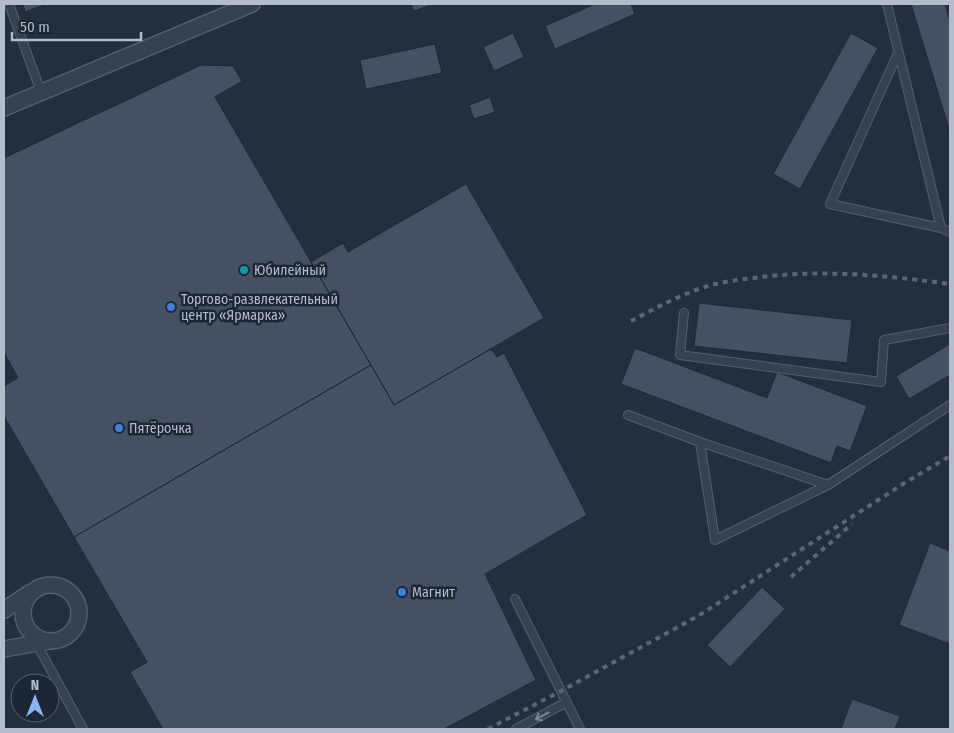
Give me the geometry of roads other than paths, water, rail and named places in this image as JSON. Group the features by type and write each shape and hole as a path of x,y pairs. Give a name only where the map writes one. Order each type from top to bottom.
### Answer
{"street":[{"path":"4,108 252,4"},
{"path":"4,610 37,589 54,585 70,592 79,608 79,618 76,627 61,639 4,649"},
{"path":"37,589 25,602 24,620 34,635 42,640 52,641"}],"lane":[{"path":"8,4 41,92"},
{"path":"887,4 941,228"},
{"path":"898,52 830,204 941,228 950,232"},
{"path":"684,314 680,355 881,382 884,340 950,328"},
{"path":"700,442 714,540 828,485 950,404"},
{"path":"628,415 700,442 828,485"},
{"path":"515,599 580,729"},
{"path":"28,628 83,729"},
{"path":"516,729 567,702"}],"railway":[{"path":"631,321 698,289 735,280 777,275 852,274 950,284"},
{"path":"488,729 698,616 903,484 950,456"},
{"path":"791,577 852,524"}],"place":[{"name":"Юбилейный","path":"244,270"},
{"name":"Торгово-развлекательный центр «Ярмарка»","path":"171,307"},
{"name":"Пятёрочка","path":"119,428"},
{"name":"Магнит","path":"402,592"}]}
